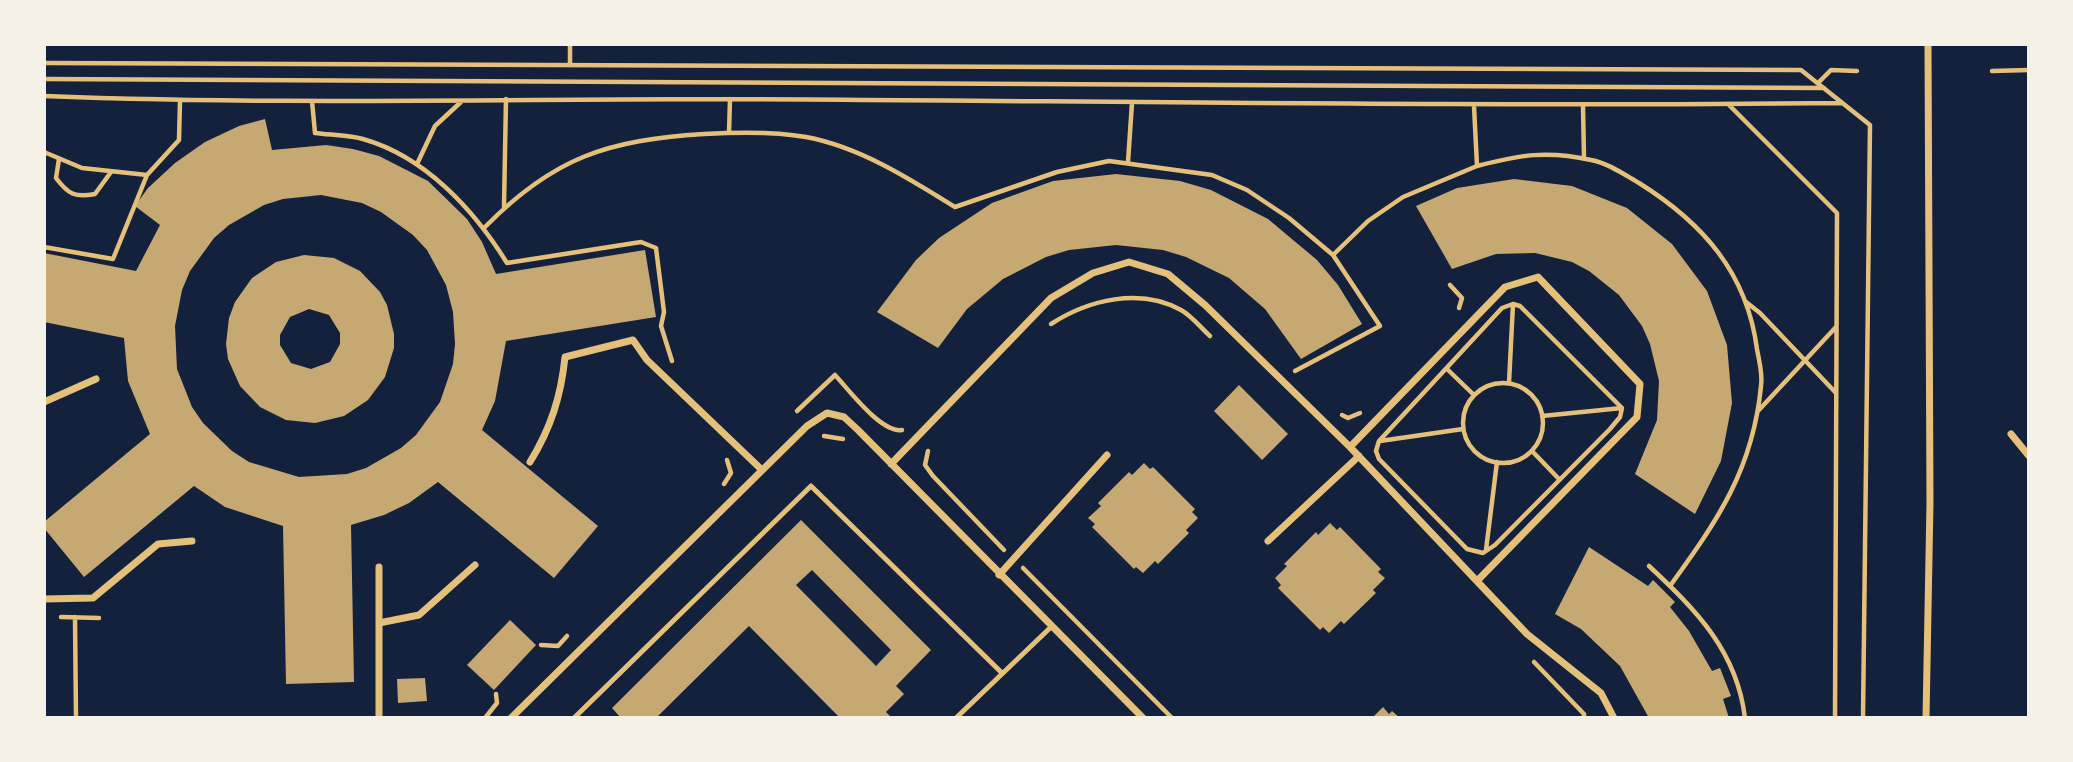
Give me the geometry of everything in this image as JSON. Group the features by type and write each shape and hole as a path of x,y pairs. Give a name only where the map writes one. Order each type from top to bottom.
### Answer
{"street":[{"path":"1926,718 1930,503 1928,44"},
{"path":"891,464 1051,298 1093,273 1129,262 1167,274 1195,297 1350,447 1527,634 1601,693 1615,718"},
{"path":"1350,447 1505,287 1538,277 1557,296 1640,384 1637,417 1478,580"},
{"path":"530,462 545,437 561,393 565,356 634,340 647,360 762,470"},
{"path":"44,402 96,379"},
{"path":"511,718 807,426 827,413 844,417 1143,718"},
{"path":"2011,435 2029,456"},
{"path":"999,575 1107,455"},
{"path":"1268,541 1359,456"},
{"path":"44,599 93,598 158,544 192,541"},
{"path":"379,623 419,615 475,565"},
{"path":"379,567 379,718"}],"lane":[{"path":"574,718 811,486 1002,673"},
{"path":"956,718 1051,627"}],"path":[{"path":"570,44 570,65"},
{"path":"44,63 1801,70 1871,125 1863,718"},
{"path":"1818,83 1831,70 1857,71"},
{"path":"1992,71 2029,70"},
{"path":"44,79 1824,88"},
{"path":"44,96 180,101 730,99 1474,106 1842,103"},
{"path":"504,208 506,99"},
{"path":"729,133 730,99"},
{"path":"416,164 435,126 463,100"},
{"path":"44,247 113,259 147,174 179,140 180,101"},
{"path":"312,101 315,133 363,139 416,164 485,227 507,263 641,242 656,248 664,312 661,326 676,366"},
{"path":"1128,162 1132,103"},
{"path":"1727,104 1837,213 1835,718"},
{"path":"1474,106 1477,166"},
{"path":"1583,106 1584,159"},
{"path":"485,227 517,194 558,168 606,147 651,138 729,133 807,137 894,170 956,207 1057,172 1109,161 1212,176 1247,190 1289,218 1333,256 1380,326 1294,370 1302,378"},
{"path":"44,152 82,168 147,174"},
{"path":"1333,256 1368,221 1403,197 1477,166 1526,153 1584,159 1626,175 1667,201 1710,240 1741,287 1754,328 1762,382 1755,427 1731,496 1671,586"},
{"path":"59,159 56,178 66,192 80,197 95,194 111,172"},
{"path":"1450,285 1462,298 1462,305 1452,315"},
{"path":"1048,325 1103,299 1151,300 1182,310 1216,341"},
{"path":"1746,302 1760,313 1836,394"},
{"path":"1509,383 1513,304"},
{"path":"1513,304 1520,306 1622,408 1620,417 1610,429 1486,551 1466,549 1379,459 1376,451 1379,441 1502,308 1513,304"},
{"path":"1758,411 1837,327"},
{"path":"1447,368 1475,395"},
{"path":"788,420 835,375 883,425 894,431 904,430"},
{"path":"1509,383 1531,394 1542,416 1542,429 1532,451 1510,463 1497,462 1475,451 1463,429 1467,405 1475,395 1485,387 1509,383"},
{"path":"1335,411 1348,418 1360,413 1370,404"},
{"path":"1542,416 1622,408"},
{"path":"1379,441 1463,429"},
{"path":"818,439 826,435 842,438 851,447"},
{"path":"936,443 926,453 925,465 1013,559 1172,718"},
{"path":"1532,451 1560,480"},
{"path":"722,452 731,473 722,486"},
{"path":"1486,551 1497,462"},
{"path":"1650,566 1697,611 1733,668 1745,718"},
{"path":"54,617 99,618"},
{"path":"75,617 76,718"},
{"path":"541,645 558,646 577,627"},
{"path":"1526,655 1584,713 1584,718"},
{"path":"485,718 497,703 496,694"}],"building":[{"path":"265,119 272,150 326,145 353,149 379,156 428,181 467,219 482,242 496,274 645,250 656,317 506,341 495,401 482,430 598,526 554,578 438,482 409,503 384,515 351,525 354,682 286,684 283,526 225,507 194,486 84,577 44,528 44,522 150,434 128,381 124,338 44,322 44,253 136,271 160,225 135,206 148,188 175,163 205,142 239,126","holes":["321,195 362,203 381,212 413,235 427,250 446,285 453,312 455,344 453,364 440,402 416,435 401,448 366,468 347,474 299,477 249,462 232,451 203,423 192,407 177,369 175,326 182,290 190,271 214,238 229,225 264,205 283,199"]},
{"path":"1116,174 1180,181 1211,190 1268,219 1317,260 1338,285 1362,324 1301,359 1265,309 1229,278 1186,257 1163,250 1116,245 1069,250 1046,257 1003,279 967,309 938,348 877,312 916,260 939,238 992,203 1053,181"},
{"path":"1514,179 1572,186 1627,208 1672,244 1707,291 1727,345 1732,403 1721,461 1695,514 1635,474 1657,420 1659,381 1650,344 1642,326 1619,295 1589,271 1572,262 1535,253 1496,254 1452,269 1416,206 1457,188"},
{"path":"304,255 334,258 360,271 380,292 387,305 394,334 394,348 385,377 368,400 344,416 315,423 286,420 260,407 240,386 228,359 226,344 229,318 235,302 252,278 276,262","holes":["309,309 329,315 340,333 340,344 330,362 311,369 291,363 280,345 280,335 290,317"]},
{"path":"1239,385 1288,434 1262,460 1214,411"},
{"path":"1144,463 1150,469 1153,467 1195,509 1192,512 1198,518 1186,530 1189,533 1158,564 1155,561 1143,573 1136,567 1134,569 1092,527 1095,524 1088,518 1101,506 1098,503 1129,472 1132,475"},
{"path":"801,520 931,650 896,686 904,694 886,712 892,718 840,718 749,626 656,718 621,718 612,708","holes":["812,570 891,650 876,666 796,585"]},
{"path":"1330,523 1337,530 1340,527 1381,569 1378,572 1385,578 1373,590 1376,593 1344,624 1341,621 1329,633 1323,627 1320,630 1278,588 1281,585 1275,578 1287,566 1284,564 1316,532 1318,535"},
{"path":"1589,547 1648,586 1653,580 1675,602 1670,607 1689,631 1712,671 1720,668 1731,696 1723,699 1729,718 1649,718 1620,666 1581,629 1555,614"},
{"path":"510,620 536,645 494,690 467,665"},
{"path":"425,678 427,701 398,703 397,679"},
{"path":"1383,707 1389,714 1392,711 1400,718 1372,718"}]}
